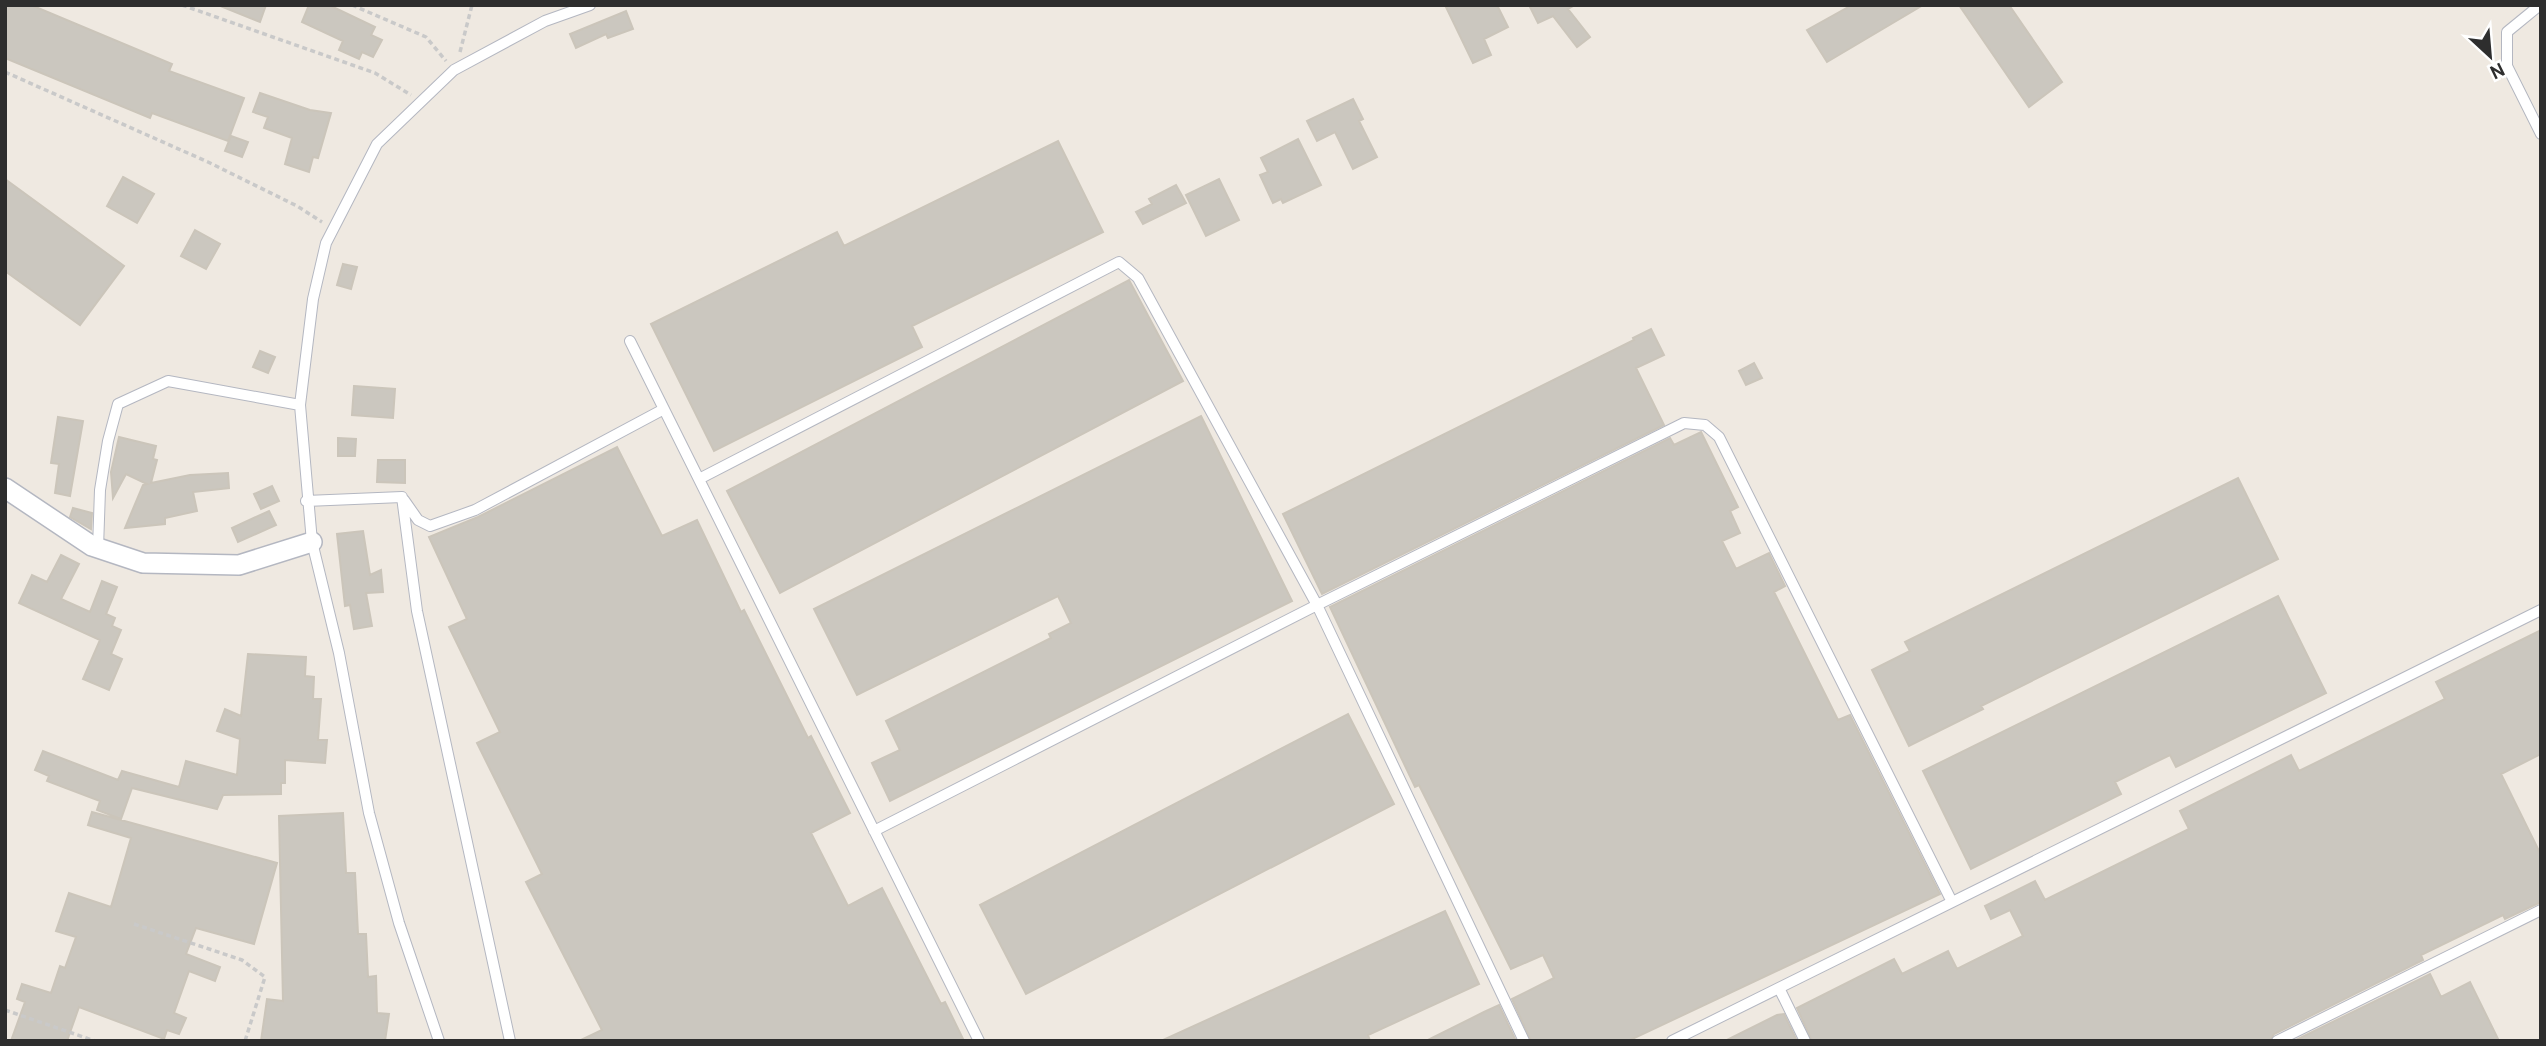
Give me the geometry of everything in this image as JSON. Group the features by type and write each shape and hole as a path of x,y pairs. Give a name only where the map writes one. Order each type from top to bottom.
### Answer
{"street":[{"path":"5,488 98,548 143,563 239,565 312,542"}],"lane":[{"path":"439,1041 399,923 369,813 339,653 312,542 306,501 300,405 313,299 326,243 377,144 454,70 545,21 590,5"},
{"path":"2539,5 2507,32 2507,66 2541,134"},
{"path":"699,479 1119,262 1138,278 1317,605 1524,1041"},
{"path":"631,341 979,1041"},
{"path":"98,548 100,490 108,441 118,404 168,381 300,405"},
{"path":"402,497 418,520 430,526 475,510 664,408"},
{"path":"874,831 1317,605 1684,423 1705,425 1719,438 1952,902"},
{"path":"306,501 402,497"},
{"path":"402,497 417,611 510,1041"},
{"path":"1672,1041 2541,610"},
{"path":"2277,1041 2541,910"},
{"path":"1779,988 1805,1041"}],"path":[{"path":"183,5 375,73 421,102"},
{"path":"352,5 426,37 454,70"},
{"path":"454,70 472,5"},
{"path":"5,72 208,162 298,206 333,229"},
{"path":"134,924 242,960 265,977 245,1041"},
{"path":"5,1010 95,1041"}],"building":[{"path":"5,5 31,5 172,64 169,71 244,98 228,141 152,113 150,118 5,58"},
{"path":"218,5 266,5 260,22"},
{"path":"309,5 329,5 375,27 371,35 382,40 373,57 362,52 359,59 339,50 343,41 302,22"},
{"path":"1445,5 1497,5 1508,27 1484,39 1491,55 1473,63"},
{"path":"1529,5 1575,5 1568,9 1590,37 1577,47 1553,16 1538,23"},
{"path":"1852,5 1923,5 1827,62 1807,30"},
{"path":"1959,5 2009,5 2062,82 2029,107"},
{"path":"626,11 633,29 608,38 606,34 576,48 570,34"},
{"path":"260,93 310,110 331,113 318,158 313,157 309,172 285,164 292,138 264,128 268,117 253,112"},
{"path":"1353,99 1363,119 1359,121 1377,157 1353,169 1335,132 1317,141 1307,121"},
{"path":"231,136 248,142 242,157 225,151"},
{"path":"1298,139 1321,185 1283,203 1281,199 1273,203 1260,175 1268,172 1261,158"},
{"path":"1058,141 1103,232 912,326 922,347 714,451 651,324 837,232 844,246"},
{"path":"123,177 154,194 137,223 107,206"},
{"path":"5,179 124,266 80,325 5,271"},
{"path":"1219,179 1239,220 1206,236 1186,195"},
{"path":"1176,185 1186,203 1143,224 1136,212 1152,204 1149,199"},
{"path":"195,230 220,244 206,269 181,256"},
{"path":"343,264 357,267 351,289 337,285"},
{"path":"1129,280 1183,381 780,593 727,491"},
{"path":"1651,329 1664,355 1636,368 1664,425 1322,594 1283,514 1634,340 1633,338"},
{"path":"260,351 275,357 268,373 253,367"},
{"path":"1754,363 1762,378 1746,385 1739,371"},
{"path":"354,386 395,389 393,418 352,415"},
{"path":"1201,416 1292,601 890,801 872,763 900,750 886,721 1051,638 1049,634 1071,623 1058,596 857,695 814,609"},
{"path":"58,417 83,421 70,496 55,493 59,464 51,463"},
{"path":"1701,432 1738,507 1730,511 1740,533 1722,541 1736,569 1769,553 1785,586 1774,592 1838,720 1850,715 1940,894 1628,1041 1531,1041 1512,999 1554,978 1543,955 1511,969 1419,785 1415,787 1330,607 1670,438 1674,445"},
{"path":"119,437 156,446 153,459 157,460 151,483 190,475 228,473 229,488 193,492 197,511 165,518 165,524 125,528 143,485 147,484 126,474 113,498 111,472"},
{"path":"338,438 356,439 355,456 338,456"},
{"path":"617,447 662,536 697,520 741,612 744,610 808,738 811,736 850,813 811,833 848,906 882,888 941,1004 945,1002 964,1041 579,1041 602,1030 526,882 542,874 477,743 500,732 449,627 467,619 429,537 478,517"},
{"path":"378,460 405,460 405,483 377,482"},
{"path":"2238,478 2278,559 1981,706 1983,709 1909,746 1872,670 1910,651 1905,642"},
{"path":"272,486 279,501 261,509 254,494"},
{"path":"73,508 92,513 91,529 70,517"},
{"path":"269,511 276,525 238,542 232,528"},
{"path":"363,531 370,575 381,570 383,592 366,593 372,626 354,629 350,605 345,606 337,534"},
{"path":"61,555 79,564 61,599 90,612 102,581 117,587 106,614 115,618 112,626 121,630 111,654 122,659 109,690 83,679 100,640 19,603 32,575 47,582"},
{"path":"2278,596 2326,693 2176,767 2170,755 2115,782 2121,794 1971,869 1923,771"},
{"path":"2541,630 2541,754 2501,774 2541,855 2541,902 2505,919 2503,915 2421,955 2423,960 2274,1034 2270,1041 1812,1041 1797,1008 1894,959 1902,974 1948,951 1957,969 2023,936 2010,910 1991,919 1985,906 2035,881 2045,900 2189,829 2180,811 2291,755 2299,771 2445,699 2436,682"},
{"path":"248,654 306,657 305,676 314,677 313,699 321,699 318,740 327,740 325,763 285,760 285,783 281,783 281,794 223,795 217,809 132,788 121,819 97,810 100,801 47,781 49,776 35,770 43,751 118,780 122,771 179,787 186,761 237,775 240,739 217,731 225,709 241,716"},
{"path":"1348,714 1394,804 1026,994 980,905"},
{"path":"92,812 277,863 254,944 196,928 186,954 220,967 215,981 189,971 174,1013 186,1018 179,1034 167,1030 164,1039 79,1007 67,1041 11,1041 25,1002 17,999 22,984 51,993 60,966 65,968 76,937 56,931 69,893 111,907 131,838 88,825"},
{"path":"343,813 346,873 355,873 358,934 366,934 368,977 376,976 377,1013 389,1014 385,1041 261,1041 267,999 283,1001 279,816"},
{"path":"1445,911 1479,984 1368,1035 1370,1041 1161,1041"},
{"path":"2430,974 2441,997 2470,982 2499,1041 2294,1041"},
{"path":"1499,1005 1516,1041 1426,1041 1484,1012"},
{"path":"1784,1014 1797,1041 1725,1041 1777,1015"}]}
